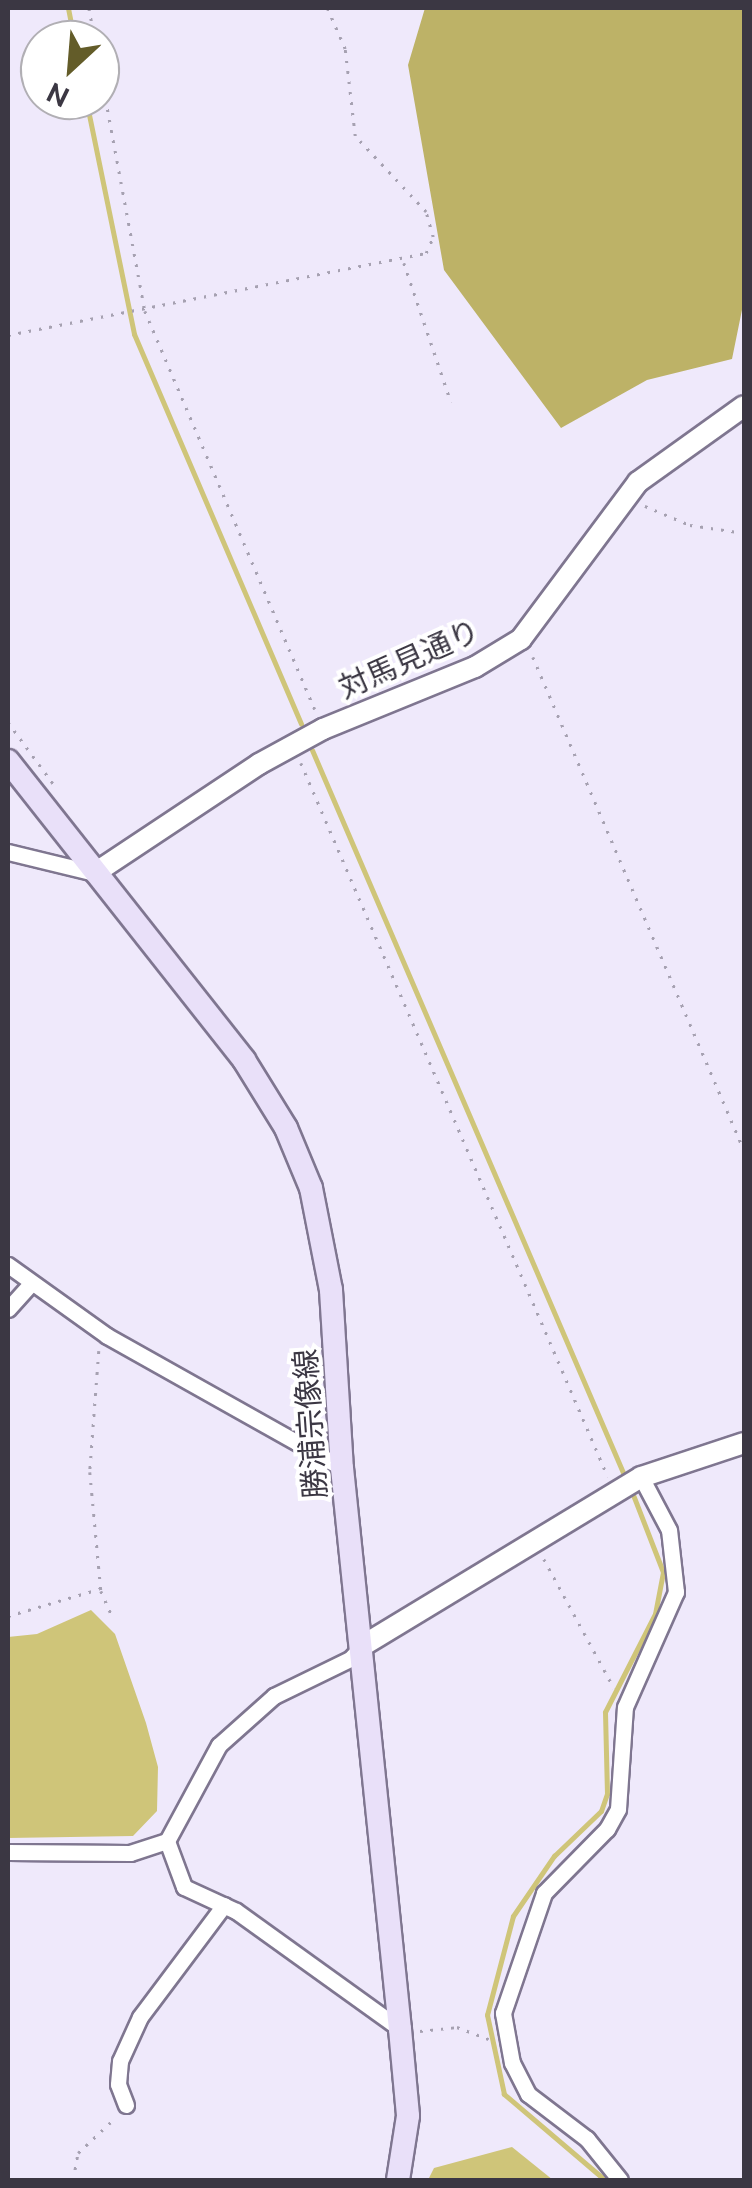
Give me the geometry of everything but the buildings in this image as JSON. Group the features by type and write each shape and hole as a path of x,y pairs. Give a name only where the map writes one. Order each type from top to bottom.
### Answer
{"main road":[{"name":"勝浦宗像線","path":"8,761 244,1060 298,1158 326,1244 342,1468 408,2116 398,2180"}],"street":[{"name":"対馬見通り","path":"95,873 294,745 476,667 521,639 624,502 678,448 744,406"},
{"path":"8,852 95,873"},
{"path":"8,1265 28,1286 107,1336 342,1468"},
{"path":"8,1309 28,1286"},
{"path":"8,1852 130,1853 167,1842 219,1745 274,1696 350,1659 362,1646 627,1484 744,1443"},
{"path":"620,2180 587,2140 528,2094 505,2036 506,1994 544,1893 607,1829 618,1809 625,1706 676,1592 668,1530 627,1484"},
{"path":"167,1842 184,1887 224,1905 400,2029"},
{"path":"126,2104 118,2084 120,2060 140,2017 224,1905"}],"path":[{"path":"8,335 404,262 431,247 431,224 416,198 355,136 345,49 327,8"},
{"path":"110,120 145,310 323,730"},
{"path":"404,262 451,402"},
{"path":"624,502 690,525 744,533"},
{"path":"521,639 744,1150"},
{"path":"8,722 59,791"},
{"path":"294,745 627,1484"},
{"path":"107,1336 98,1352 90,1430 100,1588 112,1613"},
{"path":"533,1541 625,1706"},
{"path":"8,1616 100,1588"},
{"path":"400,2029 457,2026 486,2040 505,2036"},
{"path":"73,2180 78,2153 126,2104"}],"shaded area":[{"path":"425,8 744,8 744,300 732,359 647,380 561,428 444,270 408,65"},
{"path":"91,1610 115,1634 146,1723 158,1767 157,1811 133,1836 8,1838 8,1637 37,1634"},
{"path":"512,2147 553,2180 428,2180 434,2168"}],"waterway":[{"path":"68,8 70,20"},
{"path":"90,120 134,334 301,724"},
{"path":"312,750 625,1477"},
{"path":"605,2180 504,2094 487,2015 513,1916 554,1856 601,1811 607,1794 605,1712 655,1614 663,1572 632,1492"}]}
